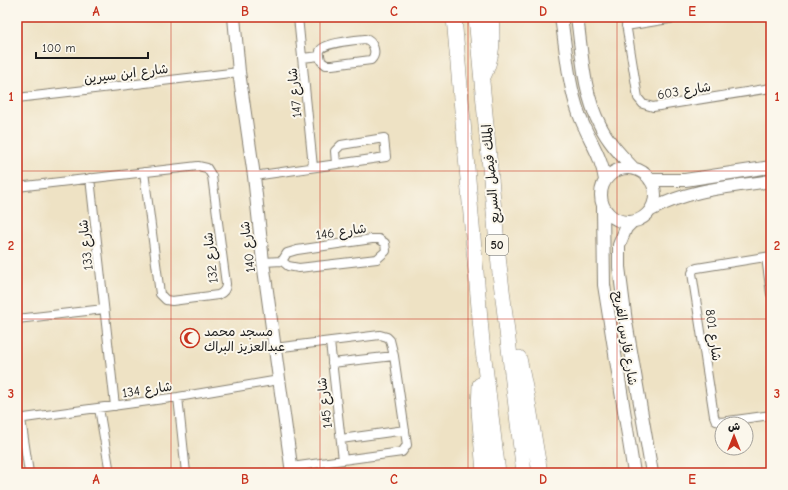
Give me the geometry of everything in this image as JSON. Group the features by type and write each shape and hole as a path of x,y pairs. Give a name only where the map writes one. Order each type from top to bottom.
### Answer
{"highway":[{"name":"الملك فيصل السريع","path":"476,17 499,265 524,473"},
{"path":"482,80 492,47 491,17"},
{"name":"الملك فيصل السريع","path":"453,21 482,342 498,473"},
{"path":"499,265 528,402 540,473"},
{"path":"482,342 479,410 484,473"}],"street":[{"name":"شارع 140","path":"234,17 239,72 254,176 263,262 291,470"},
{"name":"شارع 147","path":"298,17 313,167"},
{"path":"561,17 570,81 576,104 584,126 600,159 605,180"},
{"path":"576,17 586,78 594,112 599,124 611,143 634,169"},
{"name":"شارع 603","path":"625,17 638,98 646,106 653,107 771,88"},
{"path":"626,26 681,17"},
{"path":"365,39 369,40 373,44 374,56 368,61 332,65 322,62 320,56 321,49 327,45 365,39"},
{"path":"302,58 320,56"},
{"name":"شارع ابن سيرين","path":"17,98 239,72"},
{"path":"254,176 386,157 384,138 341,145 335,151 336,164"},
{"name":"شارع 132","path":"17,187 90,178 144,172 201,166 208,168 212,173 226,284 222,293 218,295 172,301 166,300 160,294 144,172"},
{"path":"650,180 685,180 771,166"},
{"path":"626,168 634,169 643,173 650,180 654,187 654,203 646,216 639,220 631,223 614,220 603,207 600,198 601,189 605,180 610,174 626,168"},
{"name":"شارع 133","path":"90,178 114,406"},
{"path":"651,210 668,201 688,194 771,181"},
{"name":"شارع فارس الفريح","path":"603,207 604,285 634,473"},
{"name":"شارع فارس الفريح","path":"631,223 626,228 619,245 619,267 626,322 652,473"},
{"name":"شارع 146","path":"263,262 282,261 288,266 299,268 377,259 386,251 384,243 379,239 372,239 297,250 287,253 282,261"},
{"name":"شارع 801","path":"771,294 768,257 697,268 692,272 716,421 721,422 771,415"},
{"path":"17,319 104,309"},
{"path":"274,348 380,335 387,337 390,340 394,356 405,430 407,445 402,452 343,460 291,470"},
{"name":"شارع 145","path":"330,342 343,460"},
{"name":"شارع 145","path":"332,363 394,356"},
{"name":"شارع 134","path":"19,419 178,397 279,380"},
{"path":"178,397 186,473"},
{"path":"99,408 110,473"},
{"path":"19,419 29,473"},
{"name":"شارع 145","path":"341,439 405,430"}],"place":[{"name":"مسجد محمد عبدالعزيز البراك","path":"190,338"}]}
